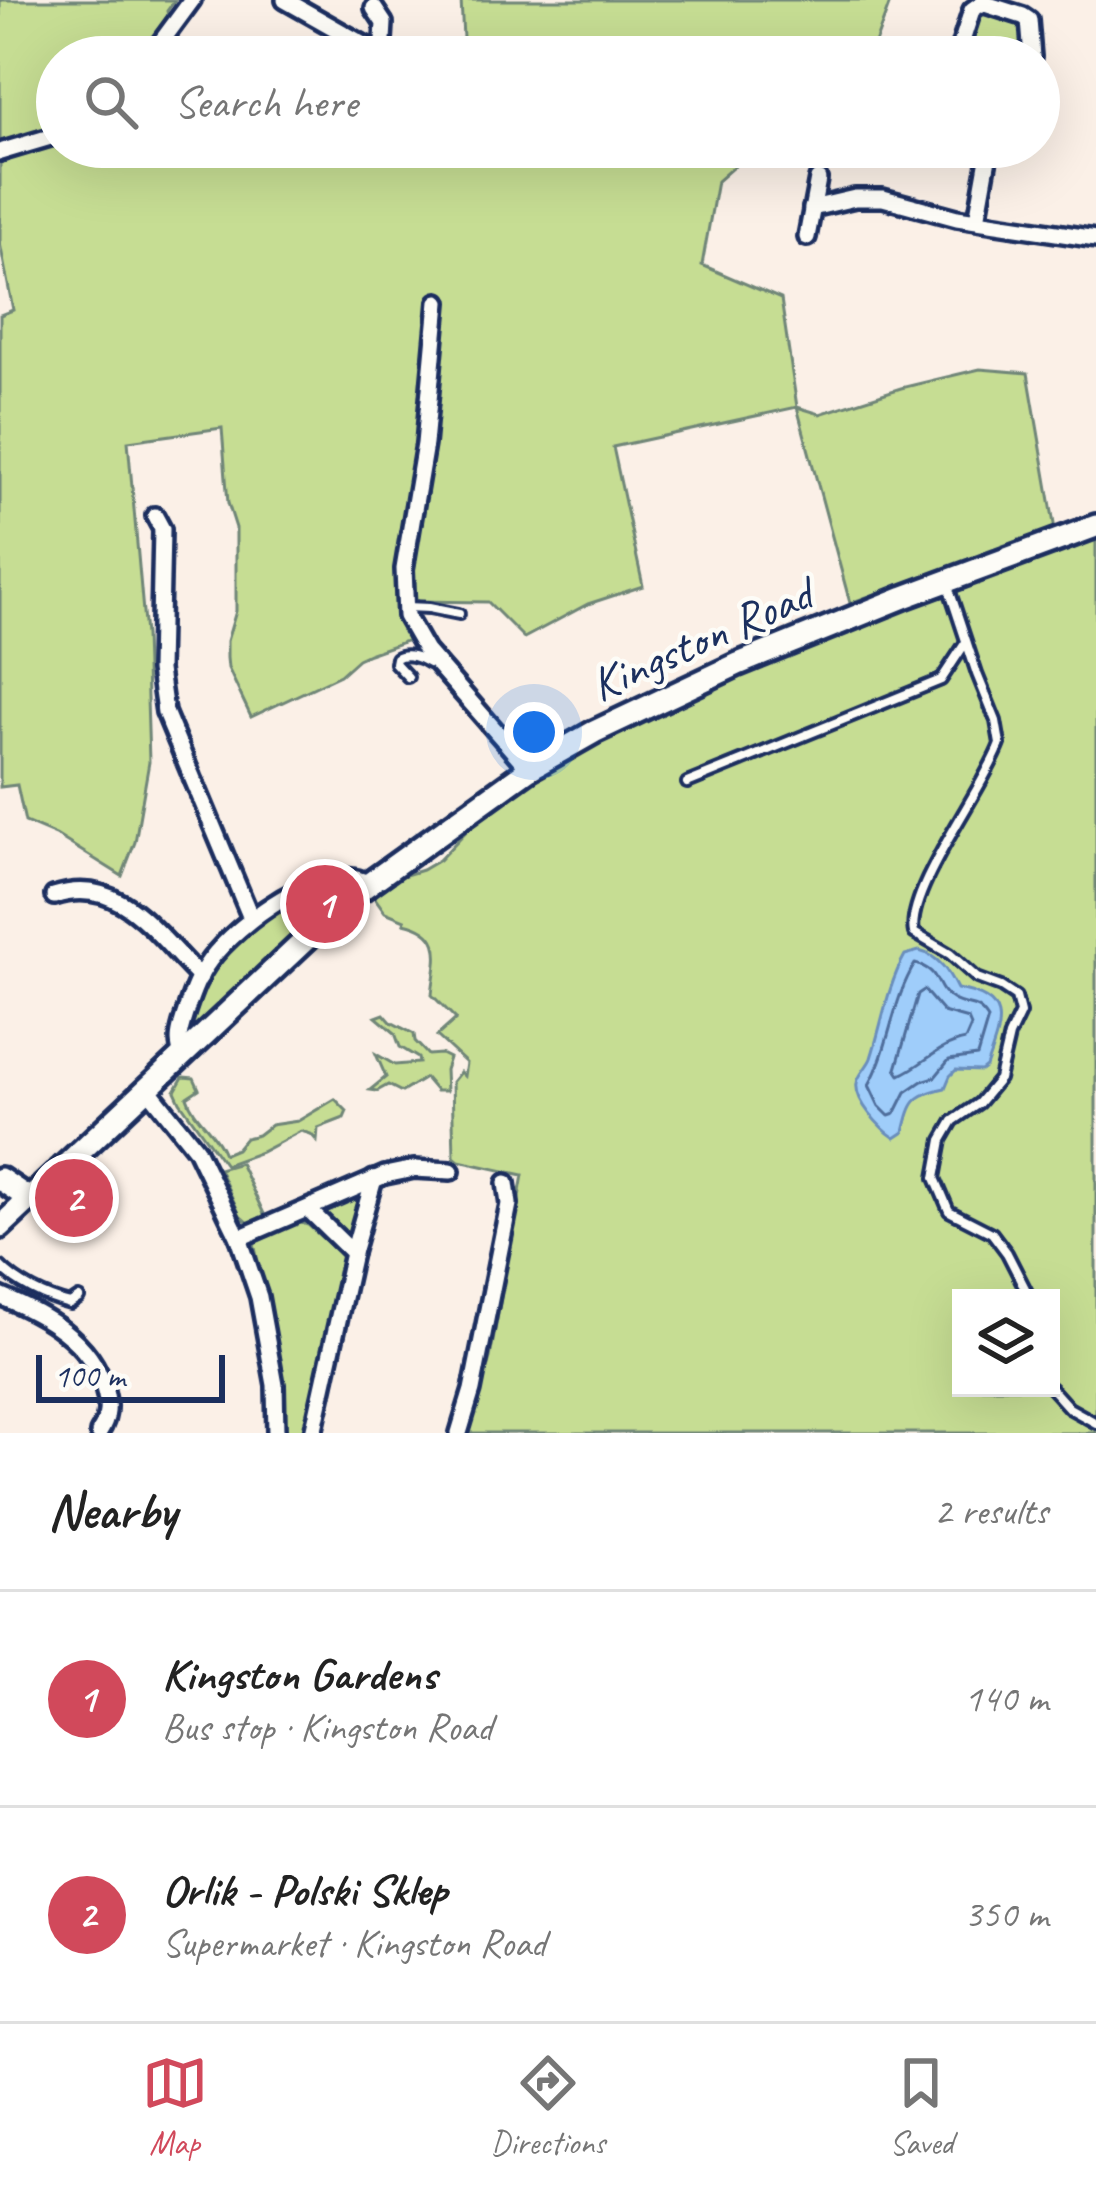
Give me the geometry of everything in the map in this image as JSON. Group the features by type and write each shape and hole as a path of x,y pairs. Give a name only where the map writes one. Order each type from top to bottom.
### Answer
{"main road":[{"name":"Kingston Road","path":"0,1227 303,940 368,884 529,769 680,689 833,625 1096,526"},
{"path":"0,1179 28,1198"}],"street":[{"path":"166,36 192,0"},
{"path":"285,0 347,36"},
{"path":"964,36 972,10 982,3 1029,20 1030,36"},
{"path":"374,8 384,23 383,36"},
{"path":"0,152 36,141"},
{"path":"977,220 986,168"},
{"path":"807,237 818,179"},
{"path":"812,208 855,198 883,198 938,214 1096,238"},
{"path":"438,302 425,445 404,569 406,616 426,651 529,769"},
{"path":"155,516 162,529 159,670 165,712 251,918"},
{"path":"183,1056 179,1036 200,976 251,918 304,887 352,878 368,884"},
{"path":"54,896 73,890 118,898 200,976"},
{"path":"148,1088 196,1149 239,1238 259,1297 274,1385 276,1433"},
{"path":"239,1238 400,1170 451,1172"},
{"path":"313,1433 374,1179"},
{"path":"459,1433 509,1204 506,1183"},
{"path":"308,1209 353,1253"},
{"path":"0,1296 85,1349 101,1378 107,1402 107,1418 99,1433"}],"lane":[{"path":"947,581 1000,744 926,885 912,924 914,933 950,954 977,978 1016,998 1020,1013 999,1079 979,1103 946,1129 934,1178 949,1211 984,1227 998,1240 1025,1289"},
{"path":"405,607 459,614"},
{"path":"687,783 941,680 966,641"},
{"path":"408,677 395,663 401,655 439,666"},
{"path":"0,1266 50,1298 70,1304 79,1298"},
{"path":"1059,1397 1096,1423"}],"green space":[{"path":"0,0 175,0 167,11 173,36 36,36 36,168 732,168 717,181 702,265 781,299 797,407 613,447 643,586 588,604 524,638 488,602 412,601 412,639 358,659 340,675 251,717 228,668 227,641 236,611 236,528 228,503 222,428 128,441 145,635 149,762 135,842 122,876 56,835 25,822 17,785 0,787 0,315 13,310 0,243"},
{"path":"461,0 891,0 878,36 463,36"},
{"path":"986,10 1023,22 1025,36 971,36 977,18"},
{"path":"980,369 1028,373 1055,530 850,603 797,407 820,414"},
{"path":"1096,536 1096,1433 468,1433 490,1358 523,1175 454,1157 452,1082 460,1072 464,1076 466,1063 437,1036 456,1019 432,995 436,950 428,934 385,912 375,898 389,880 439,860 491,805 598,741 759,666"},
{"path":"352,885 319,903 322,910 186,1039 206,981 243,934 306,895"},
{"path":"384,1014 414,1034 428,1055 449,1058 446,1091 436,1091 425,1078 402,1092 388,1085 370,1090 386,1077 376,1054 395,1065 419,1063 376,1017"},
{"path":"183,1077 194,1078 199,1089 187,1097 190,1105 224,1154 271,1125 298,1121 335,1099 347,1111 344,1118 318,1128 317,1141 301,1131 225,1165 180,1102 175,1091"},
{"path":"240,1163 265,1216 249,1223 240,1215 219,1169"},
{"path":"357,1195 356,1217 347,1237 320,1215 320,1208"},
{"path":"301,1223 343,1257 344,1269 306,1433 285,1433 283,1377 254,1243"}],"water":[{"path":"919,951 942,965 957,989 987,999 995,1007 998,1026 986,1067 956,1070 945,1088 920,1097 904,1132 895,1138 864,1106 857,1083 871,1058 899,967 905,955"}],"place":[{"name":"Kingston Gardens","path":"325,904"},
{"name":"Orlik - Polski Sklep","path":"74,1198"}]}
